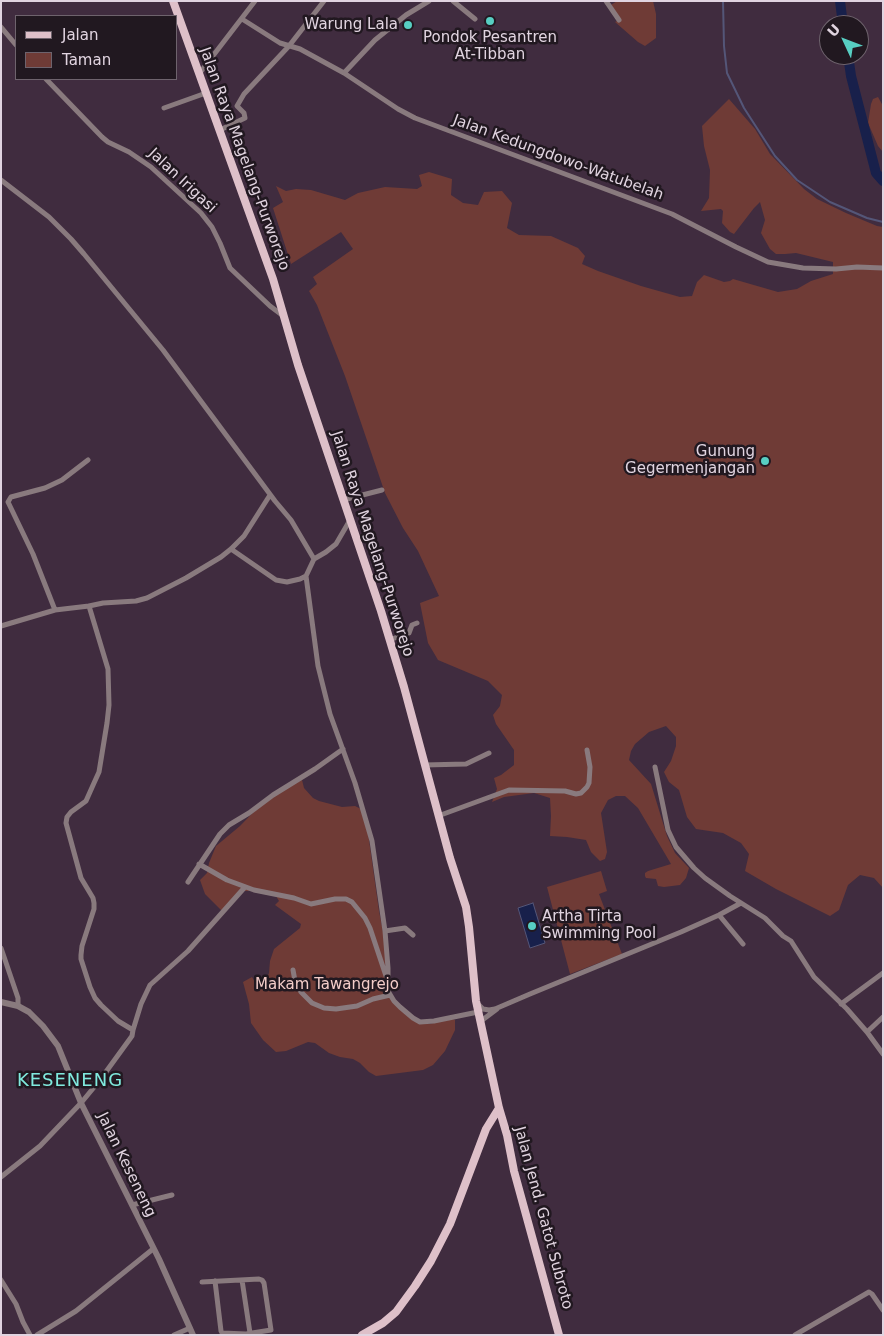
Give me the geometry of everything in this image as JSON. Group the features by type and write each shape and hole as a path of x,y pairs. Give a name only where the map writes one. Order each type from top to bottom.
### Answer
{"main road":[{"name":"Jalan Raya Magelang-Purworejo","path":"173,1 273,280 298,364 351,520 404,687 438,816 466,907 476,1001 499,1108"},
{"path":"362,1335 378,1327 392,1316 410,1294 431,1261 450,1224 481,1139 499,1108"},
{"name":"Jalan Jend. Gatot Subroto","path":"499,1108 507,1135 514,1171 559,1335"}],"street":[{"path":"199,74 254,1"},
{"path":"220,130 245,118 244,113 237,106 244,94 289,46 324,1"},
{"path":"344,73 375,40 406,15 429,1"},
{"path":"452,1 476,20"},
{"path":"606,1 619,20"},
{"name":"Jalan Kedungdowo-Watubelah","path":"242,19 280,43 300,49 344,73 415,118 672,214 768,262 811,268 883,268"},
{"path":"1,27 15,44"},
{"name":"Jalan Irigasi","path":"47,80 102,137 151,167 195,207 212,227 230,268 270,306 284,316"},
{"path":"164,108 206,93"},
{"path":"1,180 49,217 84,254 163,350 270,496 291,520 314,559"},
{"path":"55,610 33,554 8,502 11,497 45,488 62,480 88,460"},
{"path":"343,500 382,490"},
{"path":"1,626 55,610 148,598 186,578 231,549 244,536 270,496"},
{"path":"351,520 336,544 314,559 306,576 320,677 330,714 370,831 385,931 388,968 387,989 390,996 400,1007 420,1022 478,1012"},
{"path":"231,549 276,580 287,582 306,576"},
{"path":"88,606 108,669 109,705 99,772 86,801 71,812 67,817 66,823 81,878 94,903 81,955 90,987 100,1005 118,1021 133,1030"},
{"path":"390,640 408,633 412,625 417,623"},
{"path":"188,882 220,834 229,824 249,813 343,749"},
{"path":"438,816 509,790 581,793 588,787 589,783 590,767 587,750"},
{"path":"424,765 466,764 489,753"},
{"path":"655,767 668,830 676,847 694,868 706,878 765,918 783,936 791,941 814,977 867,1032 883,1054"},
{"path":"199,864 245,888 294,898 311,904 335,899 352,902 365,918 370,928 387,979"},
{"path":"1,1177 40,1146 81,1103 132,1036 145,994 150,985 188,951 245,888"},
{"path":"476,1001 480,1007 492,1010 596,968 719,915 741,903"},
{"path":"719,915 743,944"},
{"path":"385,931 405,928 413,934"},
{"path":"1,948 18,998 18,1006"},
{"path":"293,970 295,981 301,992 312,1003 324,1008 336,1009 357,1006 373,999 390,996"},
{"path":"841,1004 883,973"},
{"name":"Jalan Keseneng","path":"1,1002 18,1006 30,1012 44,1026 58,1046 81,1103 132,1205 193,1335"},
{"path":"481,1021 500,1007"},
{"path":"867,1032 883,1017"},
{"path":"1,1167 7,1172"},
{"path":"132,1205 172,1195"},
{"path":"37,1335 76,1311 153,1249"},
{"path":"202,1282 259,1279 264,1282 272,1329 270,1331 247,1334 223,1334 221,1332 215,1282"},
{"path":"1,1280 16,1304 30,1335"},
{"path":"242,1280 247,1334"},
{"path":"795,1335 869,1292 883,1310"},
{"path":"174,1335 190,1328"}],"green space":[{"path":"617,1 653,1 656,14 656,38 645,46 615,22 619,20 611,5"},
{"path":"878,97 883,106 883,152 878,146 868,123 871,104 873,99"},
{"path":"729,99 755,129 770,154 804,189 817,199 846,213 883,227 883,888 874,878 860,875 848,885 839,910 830,916 745,871 749,854 741,843 723,833 696,829 687,817 679,790 669,782 664,772 671,761 676,746 676,737 666,726 649,732 635,744 629,760 651,784 667,836 675,853 689,868 686,878 680,885 658,886 656,879 646,878 645,873 648,871 671,864 638,808 625,796 616,796 608,800 601,813 607,852 605,859 600,861 591,852 586,840 550,836 550,798 534,793 504,797 492,802 497,789 494,778 514,765 514,750 496,724 493,715 500,706 502,695 488,681 438,660 428,643 420,603 439,596 418,551 403,528 385,493 345,376 317,305 309,291 317,284 313,277 353,249 341,232 291,264 273,208 283,202 276,186 286,191 296,189 311,190 345,200 358,193 385,187 417,189 422,186 419,175 429,172 452,179 451,195 463,203 478,205 484,192 502,191 512,203 507,228 519,235 551,236 578,248 585,256 582,264 641,286 680,297 692,296 697,282 704,275 724,282 733,279 778,292 797,289 811,281 833,274 833,262 796,253 776,254 770,249 761,233 765,220 760,202 734,234 722,223 723,211 721,209 701,211 709,198 710,170 704,146 702,126"},
{"name":"Makam Tawangrejo","path":"302,780 304,788 313,798 319,801 342,807 355,806 361,809 368,833 385,942 386,979 391,997 422,1024 430,1024 450,1018 455,1020 455,1030 445,1051 433,1065 423,1070 376,1076 353,1059 329,1053 315,1043 308,1042 286,1051 276,1052 263,1040 251,1023 249,1004 243,982 252,977 256,984 266,980 274,949 300,928 301,924 275,905 279,901 276,896 251,891 244,891 222,911 205,894 200,880 207,873 216,846 240,826 270,795"},
{"path":"601,871 607,891 599,894 622,954 570,974 547,887"}],"water":[{"name":"Artha Tirta Swimming Pool","path":"533,903 545,943 530,948 518,908"}],"waterway":[{"path":"723,1 727,73 744,108 775,156 797,180 830,202 867,218 883,222"},
{"path":"840,1 842,15"},
{"path":"849,65 876,173 883,181"}],"place":[{"name":"Pondok Pesantren At-Tibban","path":"490,21"},
{"name":"Warung Lala","path":"408,25"},
{"name":"Gunung Gegermenjangan","path":"765,461"},
{"name":"Artha Tirta Swimming Pool","path":"532,926"}],"district":[{"name":"KESENENG","path":"70,1081"}]}
